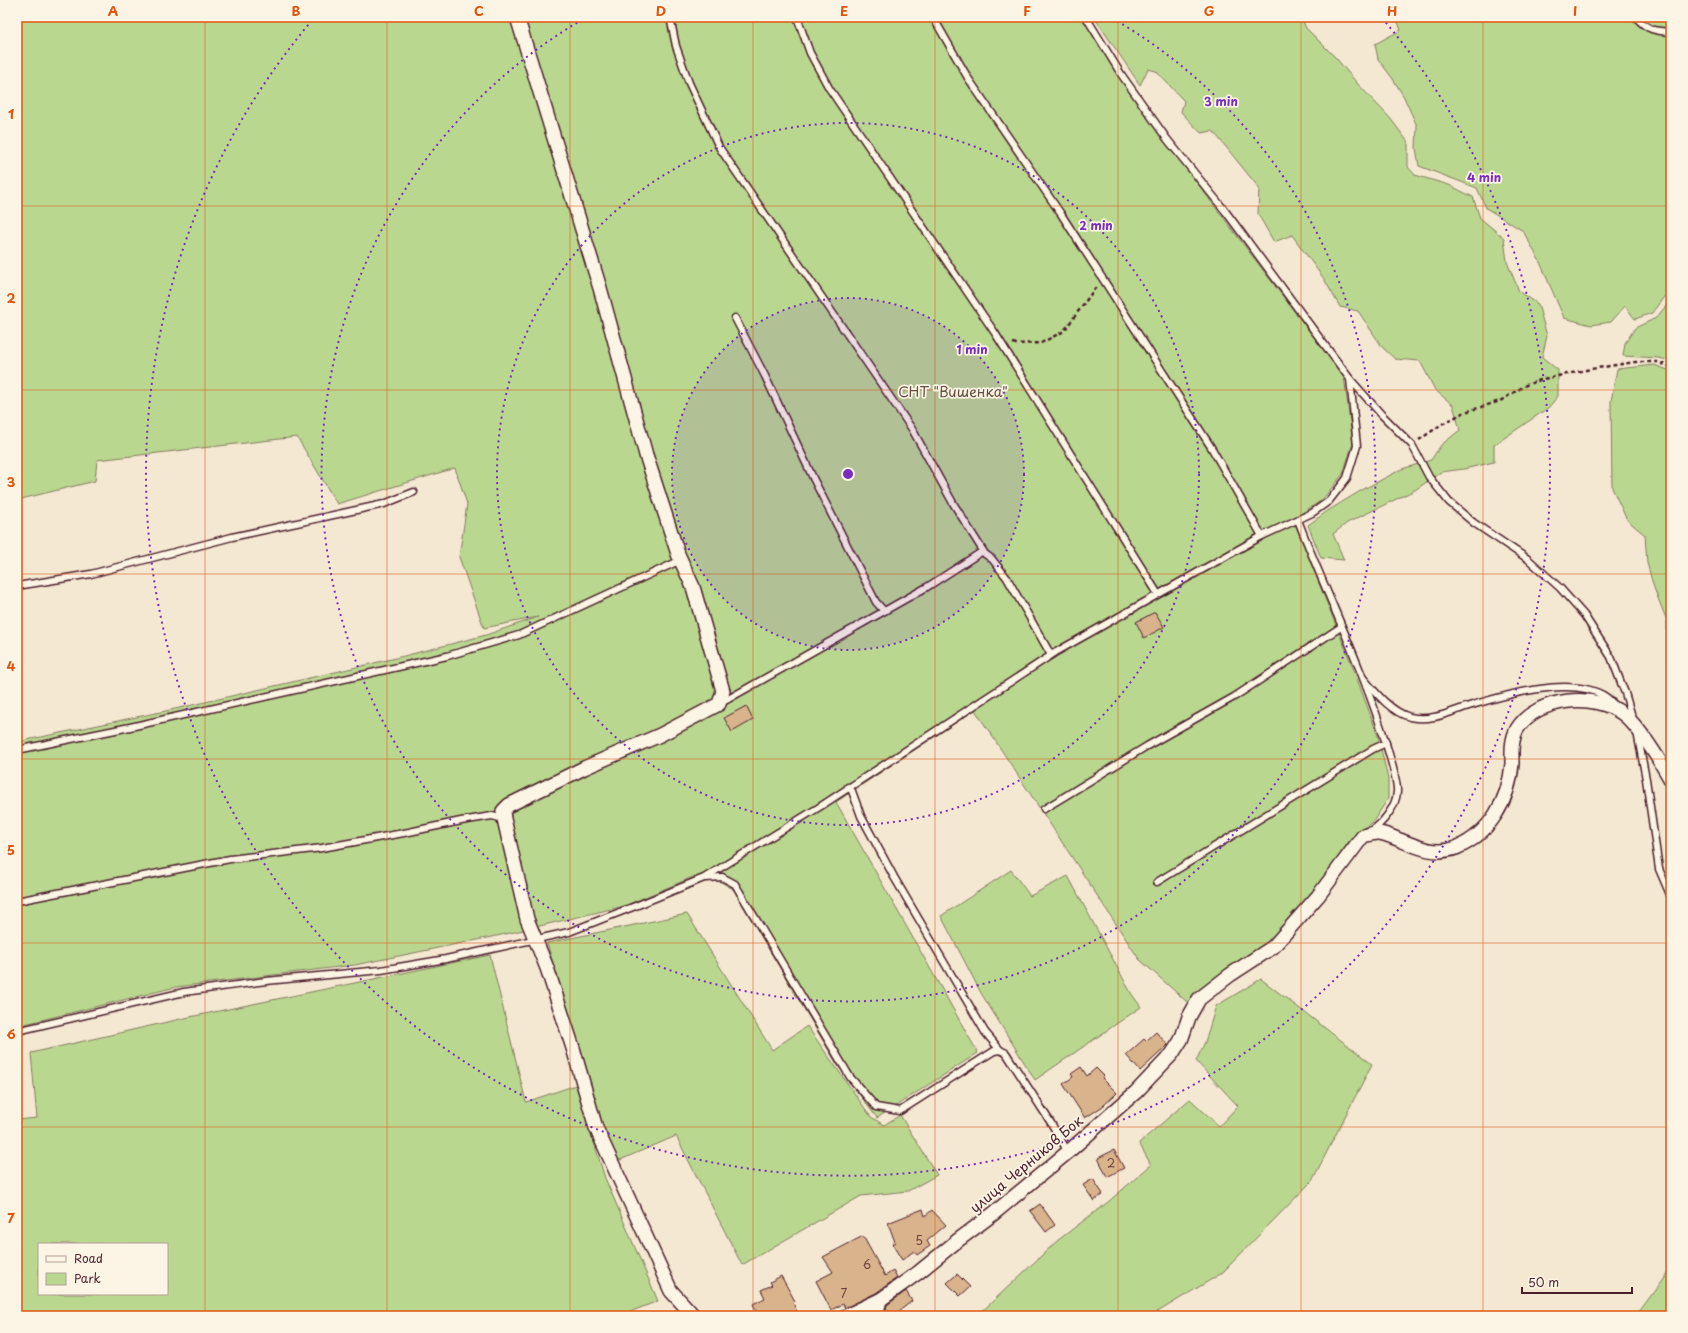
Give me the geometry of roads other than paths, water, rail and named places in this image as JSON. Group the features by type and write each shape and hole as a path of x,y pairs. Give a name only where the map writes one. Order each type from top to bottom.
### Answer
{"street":[{"path":"517,17 600,288 646,455 681,560 693,587 723,691 719,704 660,735 584,768 509,805 503,811 504,819 526,914 547,968 596,1128 671,1290 694,1316"},
{"path":"1363,836 1379,833 1418,848 1436,852 1456,848 1476,836 1491,821 1501,806 1509,785 1512,764 1512,746 1516,731 1523,721 1543,708 1564,701 1602,703 1623,714 1636,728 1660,760 1671,780"},
{"name":"улица Черников Бок","path":"846,1316 880,1300 920,1272 1068,1152 1136,1092 1172,1054 1181,1040 1189,1017 1199,1000 1230,975 1273,947 1318,896 1363,836"},
{"path":"876,1316 880,1300"}],"lane":[{"path":"670,17 676,46 689,84 719,147 912,428 953,503 985,554 992,559 1007,578 1051,655"},
{"path":"797,17 810,53 828,88 995,333 1158,594"},
{"path":"933,17 968,78 1061,214 1210,447 1262,536"},
{"path":"1086,17 1121,74 1168,139 1230,218 1350,379 1381,414 1412,445 1429,477 1449,502 1474,523 1528,559 1560,588 1584,615 1610,657 1625,693 1636,728 1646,779 1659,869 1671,897"},
{"path":"1636,17 1641,23 1654,30 1671,32"},
{"path":"735,318 765,376 824,502 876,602 884,611"},
{"path":"17,1031 184,992 266,981 381,970 446,959 569,932 704,878 848,788 1051,655 1262,536 1312,513 1329,501 1347,478 1357,446 1350,379"},
{"path":"17,586 91,574 232,537 384,504 414,492"},
{"path":"1298,520 1378,717 1398,791 1392,808 1377,827 1363,836"},
{"path":"719,704 927,587 983,551"},
{"path":"17,750 130,727 448,656 518,635 681,560"},
{"path":"1044,810 1148,746 1234,697 1341,627"},
{"path":"1361,675 1381,697 1396,710 1409,717 1422,719 1436,717 1511,694 1539,689 1564,687 1590,690 1607,697 1623,714"},
{"path":"1157,882 1373,749 1386,743"},
{"path":"848,788 852,791 861,816 894,877 985,1032 1000,1050 1006,1053 1068,1152"},
{"path":"17,900 230,859 322,848 492,816 504,819"},
{"path":"704,878 722,877 735,884 850,1077 876,1107 900,1111 994,1052 1000,1050"}],"park label":[{"name":"СНТ \"Вишенка\"","path":"953,391"}]}
